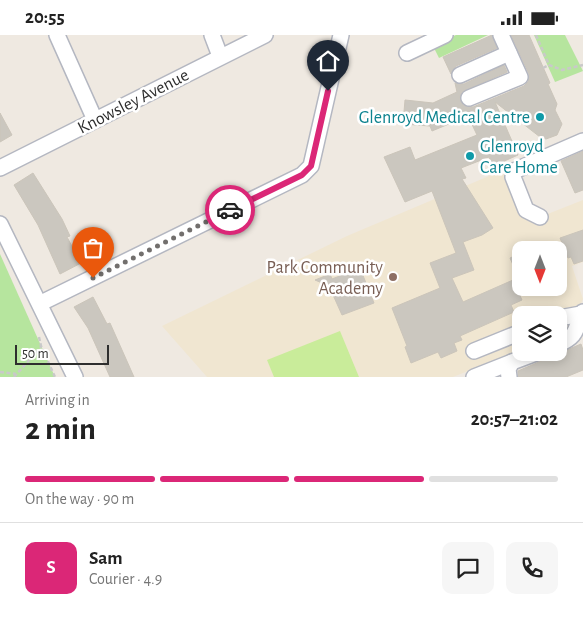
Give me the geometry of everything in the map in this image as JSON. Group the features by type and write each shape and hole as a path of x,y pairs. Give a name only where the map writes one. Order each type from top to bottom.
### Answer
{"street":[{"path":"57,35 95,120"},
{"path":"212,35 220,56"},
{"name":"Knowsley Avenue","path":"0,168 265,35"},
{"path":"40,303 302,175 311,166 341,35"},
{"path":"408,53 445,35"},
{"path":"469,98 520,77 501,35"},
{"path":"460,75 509,53"},
{"path":"540,217 526,210 509,174 583,141"},
{"path":"0,224 75,377"},
{"path":"567,317 582,317 577,330 567,340"},
{"path":"474,351 512,336"},
{"path":"474,377 511,369 524,361"}],"path":[{"path":"536,35 550,65 562,70 574,69 583,65"},
{"path":"543,68 550,65"},
{"path":"14,377 41,347"},
{"path":"0,372 17,374"}],"shaded area":[{"name":"Park Community Academy","path":"508,168 540,217 583,200 583,262 572,266 583,299 567,333 567,306 512,306 512,354 453,377 207,377 162,326 347,236"}],"green space":[{"path":"456,35 488,35 439,58 433,46"},
{"path":"534,35 565,35 583,71 555,82"},
{"path":"0,254 55,377 0,377"},
{"path":"340,331 359,377 274,377 267,360"}],"building":[{"path":"492,35 497,48 456,66 451,74 443,57"},
{"path":"511,35 529,35 550,83 548,84 557,104 555,110 562,124 557,135 546,139 540,137 495,102 518,155 493,166 489,157 461,168 466,178 462,179 493,228 482,235 463,242 474,270 452,278 463,302 512,280 512,296 520,296 522,300 511,305 512,313 460,336 462,340 454,343 457,351 441,358 438,352 411,363 405,347 407,346 392,308 440,288 430,263 456,253 432,191 405,202 384,157 410,147 415,160 477,135 468,116 432,131 430,126 403,124 405,100 433,103 457,92 455,83 464,84 504,65 507,72 462,92 460,97 463,105 473,107 524,86 528,82 529,74"},
{"path":"0,113 12,135 0,142"},
{"path":"583,151 583,190 575,193 561,161"},
{"path":"33,173 62,219 70,236 67,237 81,263 60,274 38,225 14,185"},
{"path":"583,230 583,261 574,264 571,257 568,258 568,241 561,241 560,238"},
{"path":"360,268 374,303 342,315 329,286 315,280 330,274 332,279"},
{"path":"93,297 107,324 110,323 134,377 110,377 88,328 74,307"},
{"path":"581,344 583,350 583,370 566,377 518,377 518,371 541,361 567,361 567,350"}],"way so far":[{"path":"93,278 230,210"}],"place":[{"name":"Glenroyd Medical Centre","path":"540,117"},
{"name":"Glenroyd Care Home","path":"470,156"},
{"name":"Park Community Academy","path":"393,277"}],"route":[{"path":"230,210 302,175 311,166 328,91"}]}
